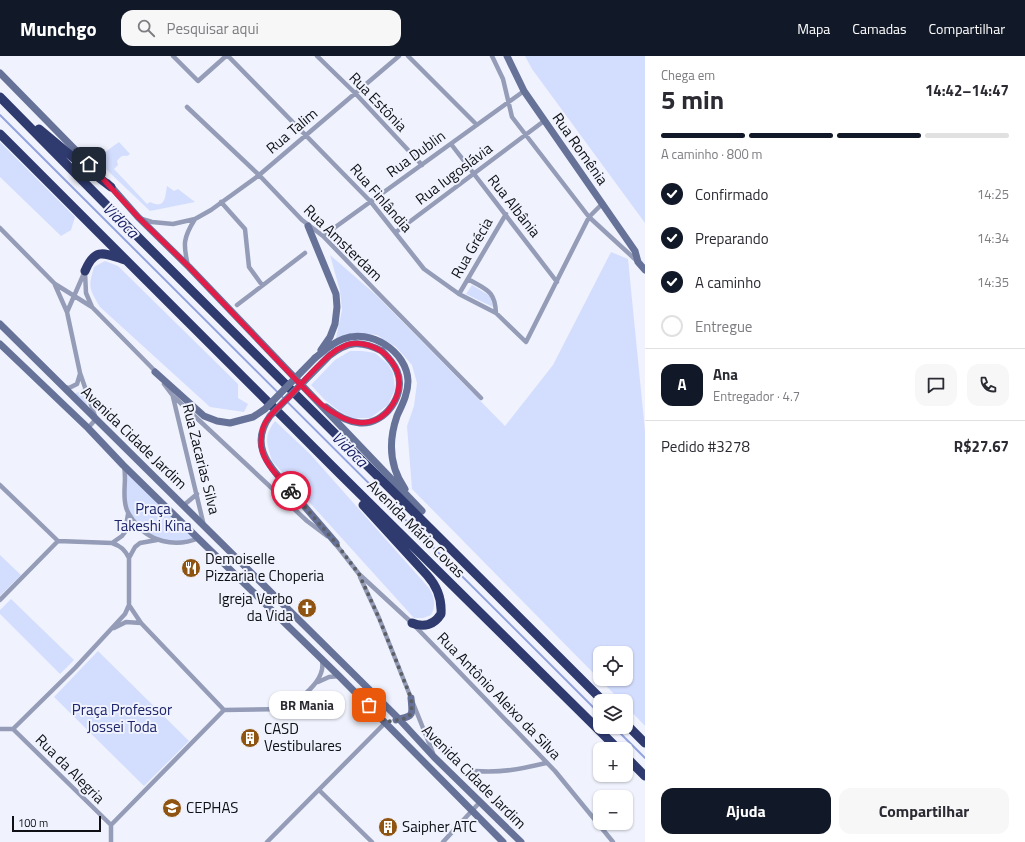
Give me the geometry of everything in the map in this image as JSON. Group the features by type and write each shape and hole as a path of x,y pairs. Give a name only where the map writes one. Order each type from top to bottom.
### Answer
{"highway":[{"path":"0,96 69,154 112,187"},
{"name":"Avenida Mário Covas","path":"0,96 596,694"},
{"name":"Avenida Mário Covas","path":"0,134 611,742"},
{"path":"85,271 93,256 98,254 109,255 126,261"},
{"path":"340,474 360,502 427,575 436,587 442,607 441,614 438,619 428,625 422,626 412,623"},
{"path":"422,511 459,556"},
{"path":"633,731 645,743"},
{"path":"633,764 645,776"}],"main road":[{"name":"Rua Romênia","path":"507,56 524,91 602,203"},
{"path":"0,73 112,187 138,217 189,267 422,511"},
{"path":"602,203 635,251 638,262 645,270"},
{"path":"308,226 336,294 337,307 335,324 330,337 315,358"},
{"name":"Avenida Cidade Jardim","path":"0,324 184,505 398,719 434,757 521,842"},
{"path":"156,372 204,416 217,421 230,423 253,417 265,409 315,358 331,345 344,338 358,337 380,341 398,356 408,380 406,397 392,431 392,462 399,480 422,511"},
{"name":"Avenida Cidade Jardim","path":"0,344 3,350 88,428 123,465 386,722 503,842"},
{"path":"310,395 346,420 360,423 370,422 383,416 397,397 399,384 398,372 392,361 382,351 371,346 348,344 329,356 276,410 264,425 261,440 267,463 336,543"},
{"path":"386,722 408,718 412,710 411,698"}],"street":[{"path":"173,56 198,81 227,56"},
{"name":"Rua Finlândia","path":"227,56 371,202 424,269 460,294 496,313 526,342"},
{"name":"Rua Estônia","path":"317,56 355,93 422,165"},
{"name":"Rua Talim","path":"138,217 152,222 173,224 195,219 211,210 259,175 400,56"},
{"path":"408,56 477,125"},
{"path":"492,56 503,78 512,117 589,217 638,262"},
{"name":"Rua Dublin","path":"323,236 524,91"},
{"name":"Rua Amsterdam","path":"187,107 259,175 308,226 323,236 481,398"},
{"name":"Rua Iugoslávia","path":"396,232 544,121"},
{"name":"Rua Albânia","path":"451,144 557,282"},
{"path":"221,202 245,229 249,267 262,285"},
{"name":"Rua Romênia","path":"526,342 589,217 602,203"},
{"name":"Rua Grécia","path":"460,294 506,214"},
{"path":"189,267 184,250 187,233 195,219"},
{"path":"0,228 55,284 92,307 156,372 173,396 308,521 336,543 359,574 379,618 434,757"},
{"path":"237,305 305,253"},
{"path":"67,312 85,271"},
{"path":"85,271 86,293 92,307"},
{"path":"468,279 492,294 495,300 496,313"},
{"path":"55,284 67,312 80,373 96,419 88,428"},
{"path":"63,387 69,388 77,384 80,373"},
{"name":"Rua Zacarias Silva","path":"173,396 205,527"},
{"path":"112,543 125,532 128,514 124,499 125,473 123,465"},
{"path":"0,484 58,540 112,543 123,549 129,558"},
{"path":"184,505 197,494"},
{"path":"128,514 142,530 157,540 166,543 183,543 199,538"},
{"path":"0,600 58,540"},
{"path":"0,729 13,729 111,630 124,614 129,605 129,558 135,546 157,540"},
{"name":"Rua Antônio Aleixo da Silva","path":"359,574 412,623 555,771 613,842"},
{"path":"129,605 141,623 224,710"},
{"path":"111,630 126,622 141,623"},
{"path":"111,842 111,825 224,710 290,708 316,682 322,672 323,666 321,659"},
{"path":"316,682 329,677 339,676"},
{"path":"267,842 386,722"},
{"name":"Rua da Alegria","path":"13,729 111,825"},
{"path":"475,771 514,771 546,763"},
{"path":"319,790 372,842"},
{"path":"443,842 480,802"}],"green space":[{"path":"525,56 645,56 645,223 532,69"},
{"path":"0,142 75,217 71,230 61,236 0,177"},
{"path":"119,142 130,154 120,157 117,161 118,165 114,169 147,204 150,202 155,204 162,203 165,198 167,186 174,191 178,189 195,202 150,211 89,153 94,149 101,155"},
{"path":"611,252 628,259 645,431 645,726 633,713 633,694 614,694 606,686 633,686 633,646 593,646 593,673 412,489 407,426 414,406 417,383 412,365 396,347 377,335 354,333 336,338 342,310 340,291 330,255 375,294 505,426 553,365"},
{"path":"105,261 118,266 238,384 238,398 248,404 244,412 210,407 100,307 92,292 90,284 94,267"},
{"path":"472,285 490,296 493,307 466,294"},
{"path":"350,351 375,353 388,364 393,373 395,389 388,405 370,418 352,418 339,411 325,400 311,385 335,360"},
{"path":"82,388 89,410 74,394 81,391"},
{"path":"275,421 310,454 429,588 433,595 434,602 434,608 431,615 423,618 414,618 272,461 267,436"},
{"name":"Praça Takeshi Kina","path":"123,465 199,538 173,543 148,535 128,514"},
{"path":"0,555 21,575 0,596"},
{"path":"11,599 74,660 60,674 0,614 0,610"},
{"name":"Praça Professor Jossei Toda","path":"98,651 189,741 144,786 54,697"}],"waterway":[{"name":"Vidoca","path":"0,115 593,707"},
{"name":"Vidoca","path":"621,734 645,758"}],"way so far":[{"path":"291,491 336,543 359,574 379,618 411,698 412,713 408,718 386,722 369,705"}],"place":[{"name":"Demoiselle Pizzaria e Choperia","path":"191,568"},
{"name":"Igreja Verbo da Vida","path":"307,608"},
{"name":"BR Mania","path":"369,705"},
{"name":"CASD Vestibulares","path":"250,738"},
{"name":"CEPHAS","path":"172,808"},
{"name":"Saipher ATC","path":"388,827"}],"route":[{"path":"89,164 112,187 138,217 189,267 300,384 310,395 346,420 360,423 370,422 383,416 390,408 397,397 399,384 398,372 392,361 382,351 371,346 348,344 329,356 309,376 300,386 270,416 264,425 261,434 264,456 267,463 291,491"}]}
